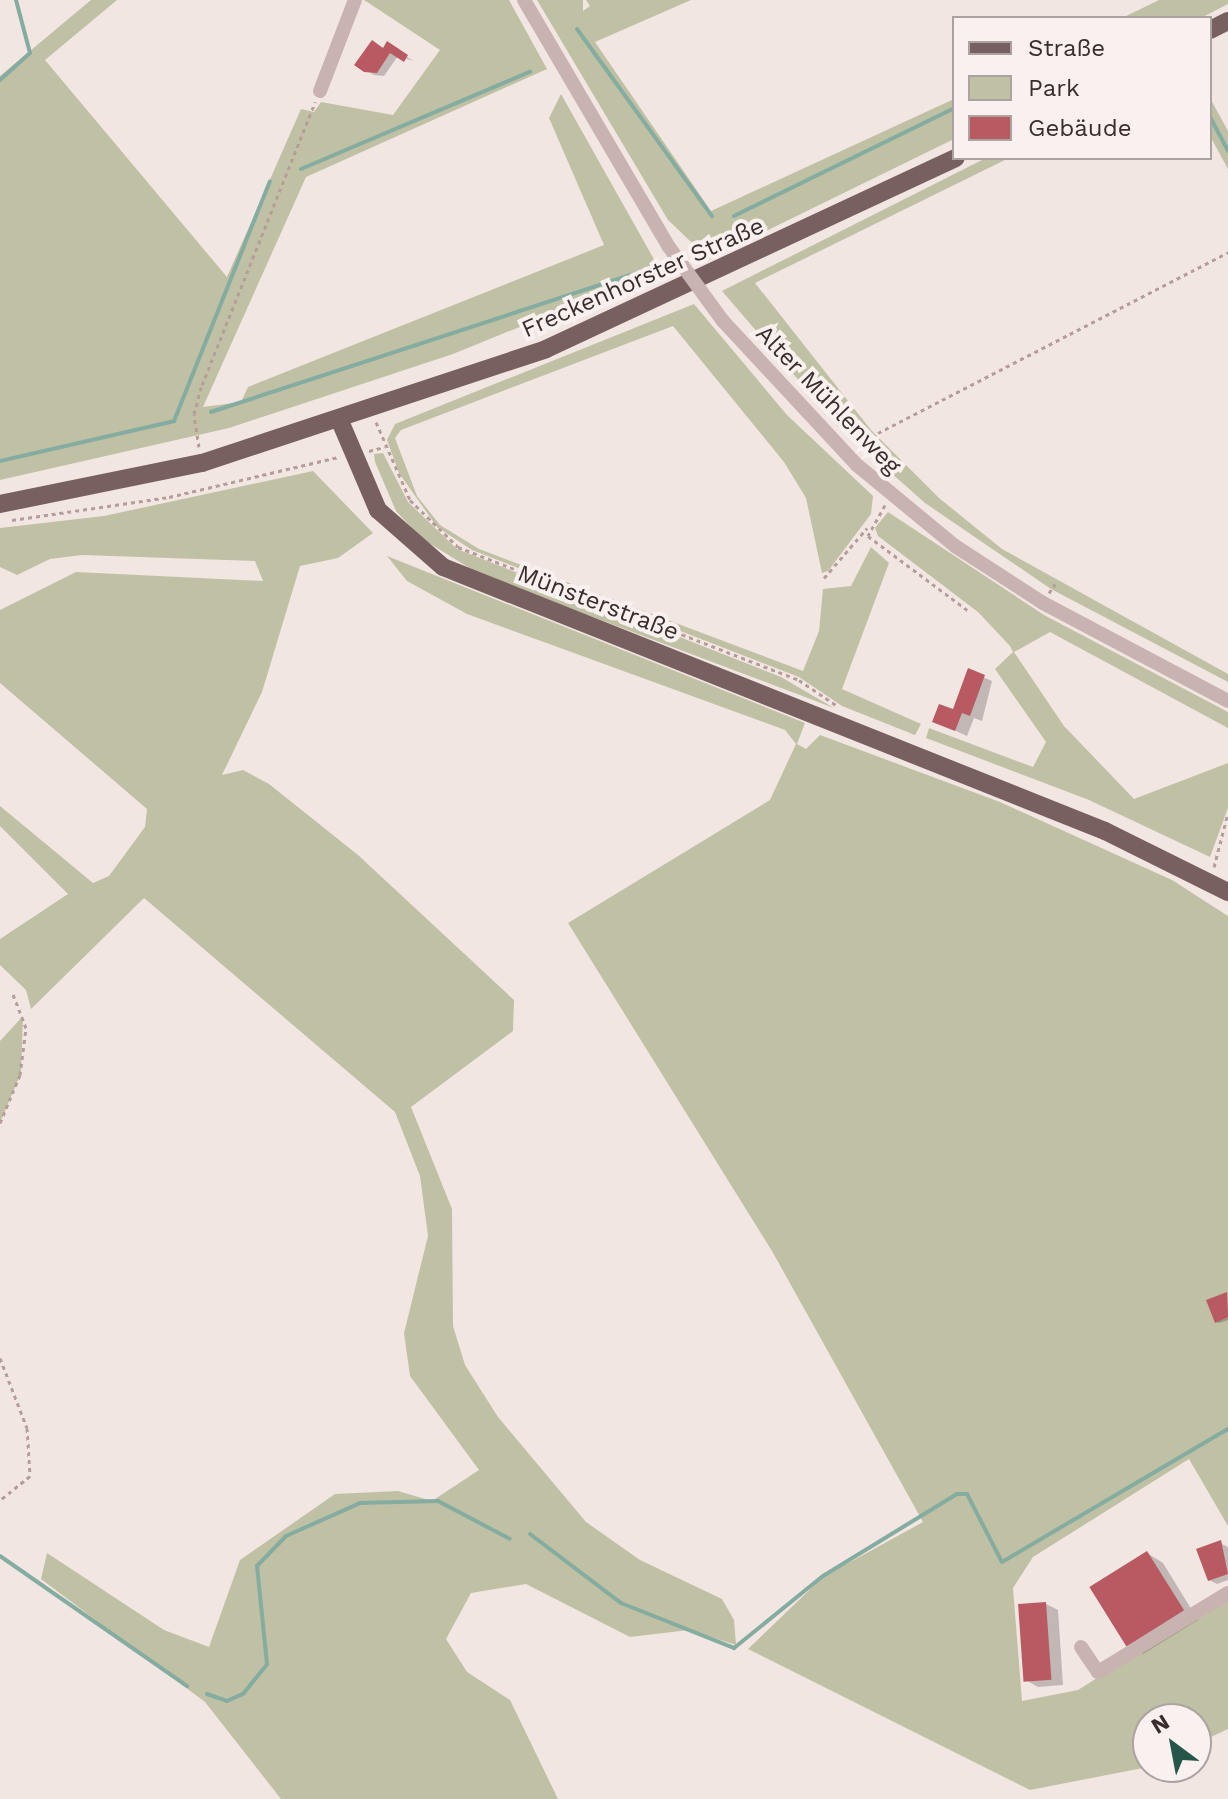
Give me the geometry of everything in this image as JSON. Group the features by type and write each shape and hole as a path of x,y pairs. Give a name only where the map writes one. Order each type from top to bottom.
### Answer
{"main road":[{"name":"Freckenhorster Straße","path":"340,421 618,318 952,160"},
{"path":"0,504 202,463 340,421"},
{"name":"Münsterstraße","path":"340,421 351,454 378,510 418,551 456,573 1105,831 1228,892"}],"street":[{"path":"320,91 355,0"},
{"name":"Alter Mühlenweg","path":"524,0 669,247 723,321 798,407 892,497 1043,603 1228,701"},
{"path":"1081,1647 1098,1672 1228,1593"}],"path":[{"path":"202,463 194,414 202,385 320,91"},
{"path":"878,433 1228,252"},
{"path":"373,411 384,447 410,500 458,547 799,680 845,711"},
{"path":"0,521 169,497 384,447"},
{"path":"824,578 892,497"},
{"path":"867,528 880,548 970,612"},
{"path":"1038,586 1061,600"},
{"path":"1202,861 1214,867 1228,813"},
{"path":"0,1123 20,1075 26,1028 12,992"},
{"path":"0,1358 27,1428 30,1476 0,1500"}],"green space":[{"path":"91,0 117,0 45,60 227,277 301,109 314,112 321,102 393,115 440,50 364,0 509,0 547,69 306,177 203,407 241,402 248,387 604,245 549,118 561,94 660,270 453,354 229,428 0,480 0,76"},
{"path":"537,0 583,0 583,11 590,6 586,0 691,0 595,42 711,211 952,100 952,140 709,259 668,220"},
{"path":"1159,0 1228,0 1228,4 1205,16 1126,16"},
{"path":"1212,102 1228,131 1228,169 1212,140"},
{"path":"982,160 1005,160 755,283 871,430 939,498 1002,549 1228,674 1228,682 1051,589 925,503 837,425 722,291"},
{"path":"694,304 787,415 873,496 871,514 828,571 822,573 806,498 784,462 673,326 401,430 395,438 417,496 440,525 479,549 803,671 819,631 823,589 851,586 871,547 889,563 842,689 921,724 915,735 842,706 799,677 472,550 437,527 399,473 387,440 395,424"},
{"path":"383,453 408,502 457,549 781,677 834,708 479,574 421,538 396,511 375,462 374,454"},
{"path":"313,471 373,533 338,558 300,566 262,692 222,775 243,770 269,784 358,855 514,1000 513,1031 411,1107 452,1209 453,1326 465,1365 498,1417 586,1522 640,1560 722,1599 734,1620 736,1645 689,1630 630,1637 526,1584 471,1593 446,1639 467,1672 510,1700 558,1799 281,1799 205,1702 41,1579 47,1553 164,1630 209,1647 240,1560 335,1494 398,1491 432,1501 479,1470 410,1376 404,1333 428,1236 420,1176 395,1112 144,898 31,1009 26,990 0,965 0,939 68,894 0,826 0,806 93,883 109,876 145,827 147,809 0,683 0,610 76,572 263,581 255,561 82,555 50,559 17,575 0,567 0,528 104,516"},
{"path":"888,512 1044,615 1228,712 1228,728 1050,632 1014,652 1064,726 1134,799 1228,763 1228,808 1210,857 1089,800 926,738 929,728 1033,767 1046,742 995,669 1013,652 1010,646 978,612 878,536 875,528"},
{"path":"387,556 805,723 797,744 806,749 820,735 1000,802 1172,880 1228,916 1228,1526 1189,1459 1033,1557 1013,1588 1022,1701 1078,1690 1228,1595 1228,1729 1212,1736 1212,1703 1132,1703 1132,1770 1030,1790 748,1649 823,1577 923,1522 772,1251 568,923 770,800 796,744 785,730 467,614 407,581"},
{"path":"23,1016 21,1073 0,1123 0,1041"}],"building":[{"path":"372,40 383,48 387,41 408,55 404,62 390,53 377,73 364,72 354,65"},
{"path":"968,668 985,675 970,716 962,713 955,731 932,722 939,704 953,709"},
{"path":"1227,1292 1228,1317 1215,1323 1206,1300"},
{"path":"1221,1540 1228,1574 1208,1581 1196,1549"},
{"path":"1147,1551 1184,1610 1126,1646 1089,1587"},
{"path":"1046,1602 1051,1680 1024,1682 1018,1604"}],"waterway":[{"path":"0,80 30,53 16,0"},
{"path":"577,29 712,216"},
{"path":"301,169 530,72"},
{"path":"734,216 952,109"},
{"path":"1212,121 1228,151"},
{"path":"0,461 174,421 270,181"},
{"path":"211,412 631,275"},
{"path":"530,1534 621,1603 734,1648 823,1576 957,1494 967,1494 1002,1562 1228,1429"},
{"path":"207,1694 227,1701 243,1694 267,1664 257,1566 286,1536 360,1503 438,1501 510,1539"},
{"path":"0,1556 187,1686"}]}
